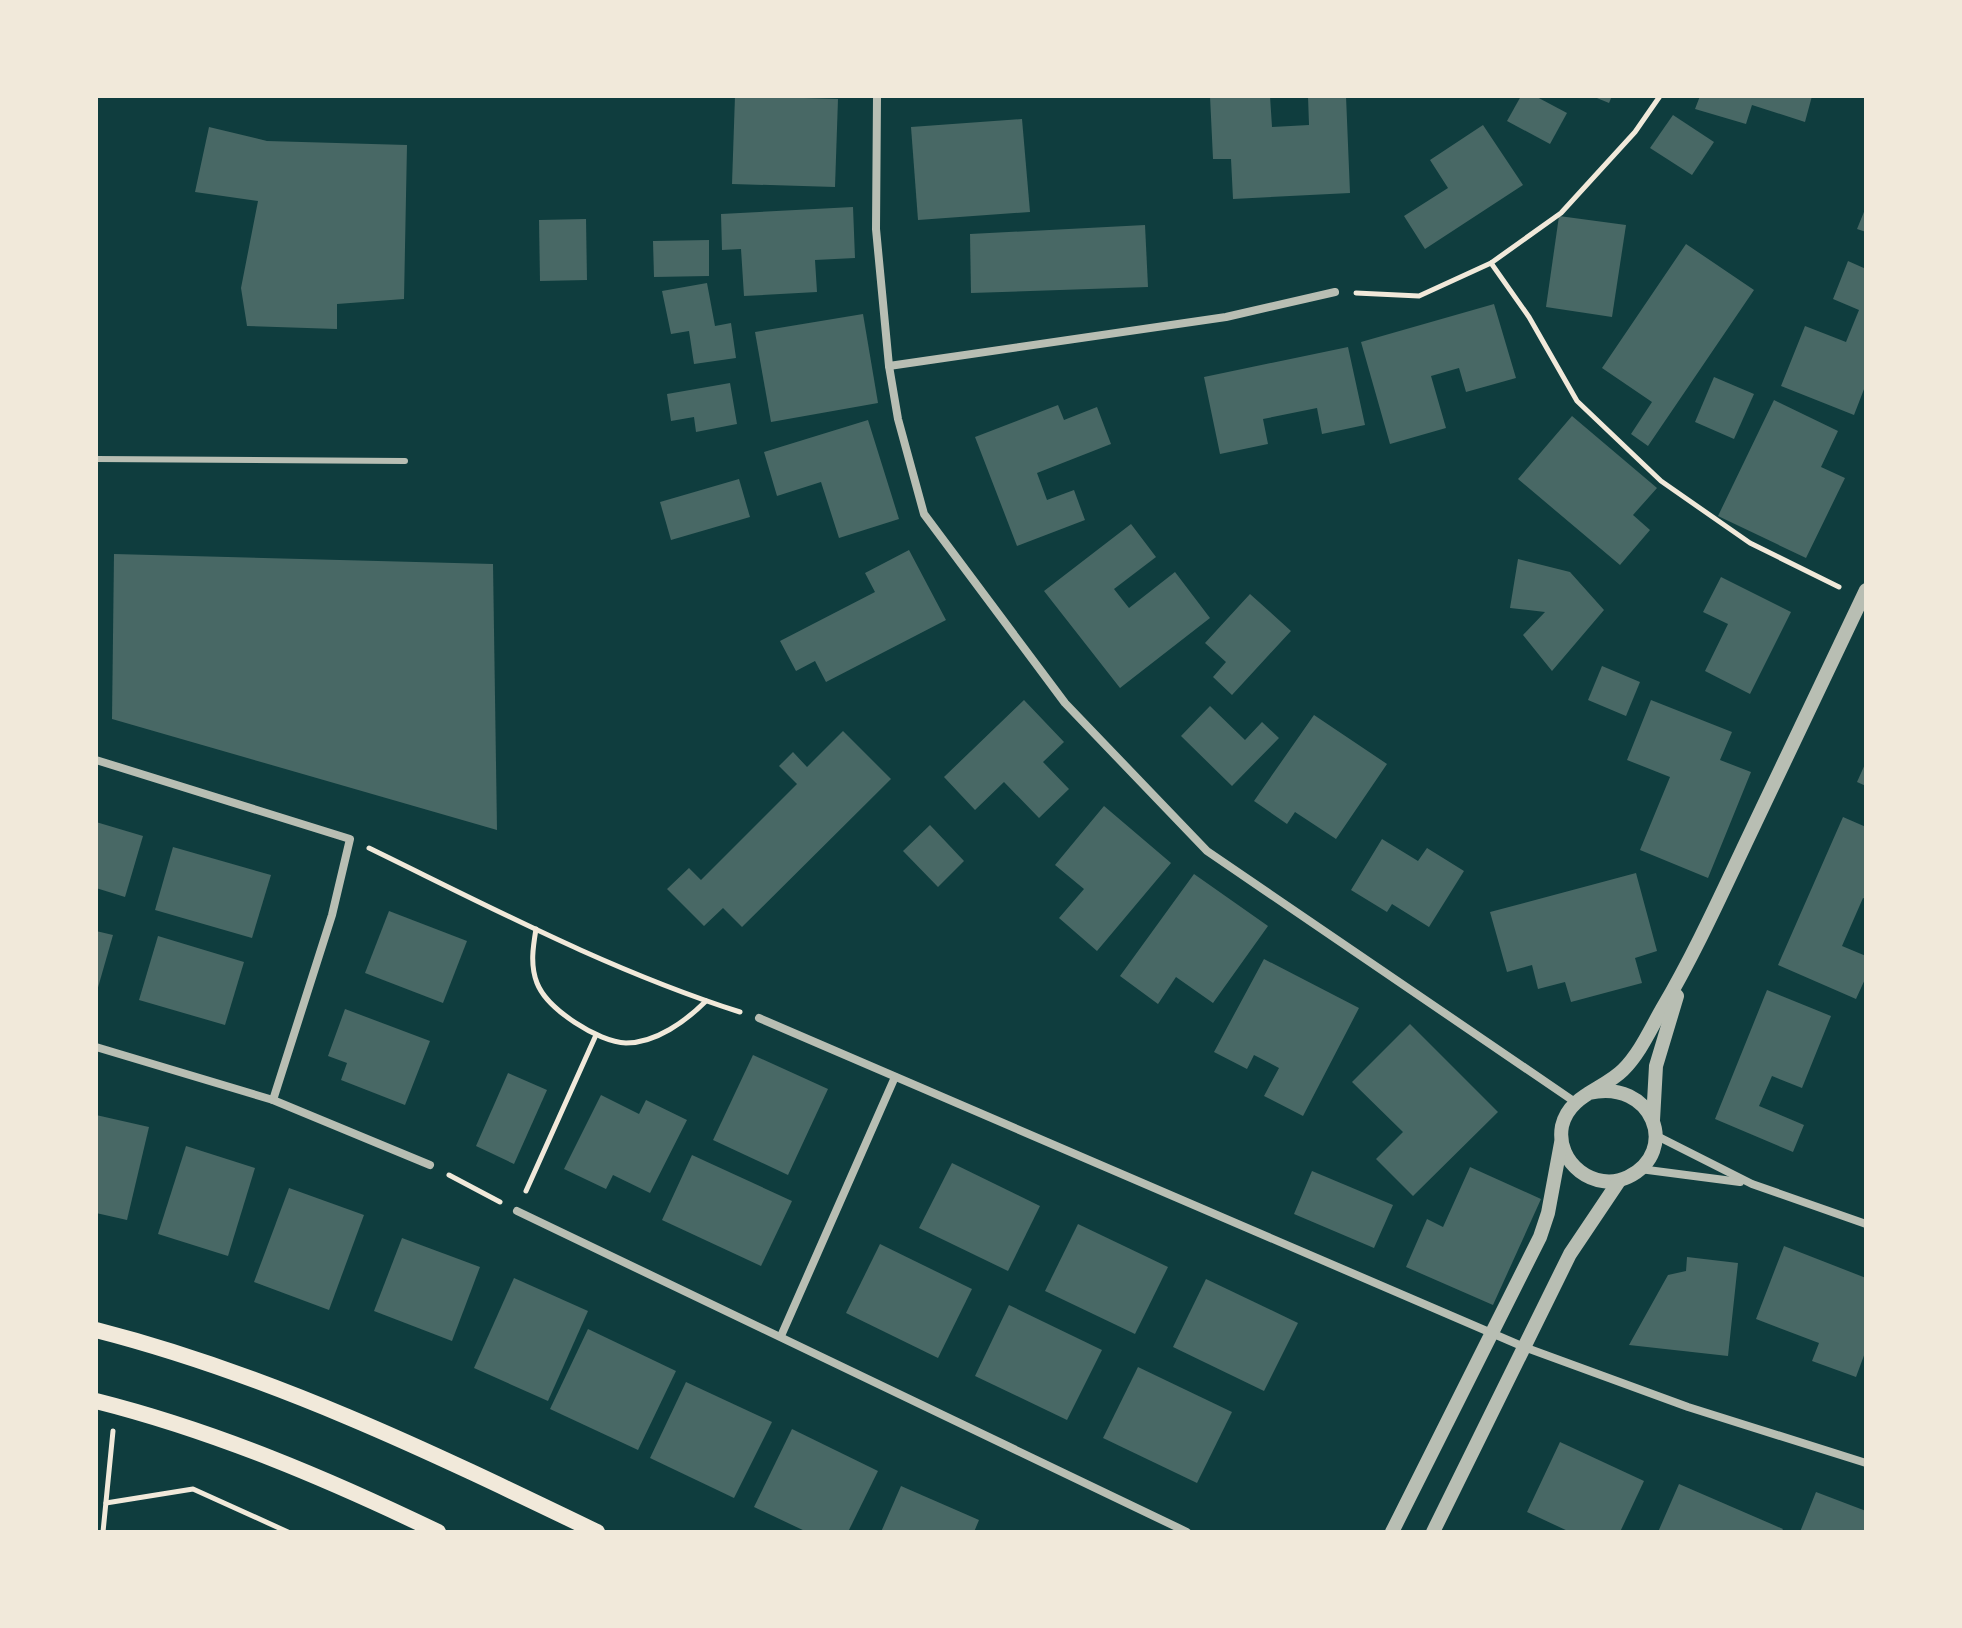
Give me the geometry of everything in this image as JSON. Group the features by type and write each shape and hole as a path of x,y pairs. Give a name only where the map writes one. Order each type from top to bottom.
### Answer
{"main road":[{"path":"96,1330 192,1356 304,1397 431,1452 597,1532"},
{"path":"96,1401 265,1456 438,1532"}],"street":[{"path":"877,96 876,229 889,366 898,419 924,514 1065,703 1207,851 1575,1102"},
{"path":"889,366 1226,317 1335,292"},
{"path":"1392,1532 1540,1237 1548,1213 1563,1126 1575,1102 1622,1071 1640,1047 1686,969 1864,594"},
{"path":"96,760 350,839 332,915 273,1100"},
{"path":"1562,1139 1566,1155 1581,1173 1603,1182 1619,1181 1640,1169 1653,1149 1656,1066 1686,969"},
{"path":"759,1018 1524,1347 1688,1407 1866,1463"},
{"path":"96,1047 273,1100 430,1165"},
{"path":"781,1336 895,1077"},
{"path":"1589,1093 1619,1090 1634,1096 1654,1127 1752,1184 1866,1224"},
{"path":"1640,1169 1752,1184"},
{"path":"1433,1532 1570,1254 1619,1181"},
{"path":"517,1211 1187,1532"}],"lane":[{"path":"96,459 405,461"}],"path":[{"path":"1335,292 1419,296 1491,263 1561,213 1635,132 1660,96"},
{"path":"1491,263 1529,317 1577,401 1661,481 1750,543 1864,594"},
{"path":"350,839 536,929 706,1001 759,1018"},
{"path":"536,929 532,957 538,986 570,1020 596,1035 625,1043 645,1039 677,1026 706,1001"},
{"path":"430,1165 517,1211 596,1035"},
{"path":"103,1532 115,1406"},
{"path":"106,1503 193,1489 288,1532"}],"building":[{"path":"735,96 838,99 835,187 732,184"},
{"path":"1210,96 1270,96 1272,127 1309,125 1308,96 1346,96 1350,193 1233,199 1231,159 1213,159"},
{"path":"1521,96 1535,96 1567,113 1550,144 1507,121"},
{"path":"1592,96 1612,96 1609,103"},
{"path":"1700,96 1812,96 1805,122 1752,105 1746,124 1695,109"},
{"path":"1673,115 1714,142 1692,175 1650,148"},
{"path":"1022,119 1030,212 918,220 911,127"},
{"path":"1483,125 1523,185 1425,249 1404,216 1448,188 1430,160"},
{"path":"209,127 267,141 407,145 404,299 337,304 337,329 247,326 241,288 258,201 195,192"},
{"path":"853,207 855,258 815,260 817,292 744,296 741,249 722,250 721,214"},
{"path":"1866,207 1866,232 1857,229"},
{"path":"1559,216 1626,225 1612,317 1546,307"},
{"path":"586,219 587,280 540,281 539,220"},
{"path":"1145,225 1148,287 971,293 970,234"},
{"path":"709,240 709,276 654,277 653,241"},
{"path":"1686,244 1754,290 1648,446 1631,434 1652,402 1602,368"},
{"path":"1848,261 1866,269 1866,384 1854,415 1781,386 1805,326 1846,342 1859,310 1833,299"},
{"path":"707,283 715,326 731,323 736,358 694,364 689,331 671,334 662,291"},
{"path":"1494,304 1516,378 1466,392 1459,368 1431,376 1446,428 1390,444 1361,342"},
{"path":"863,314 878,403 771,422 755,332"},
{"path":"1348,347 1365,425 1322,434 1317,408 1263,419 1268,444 1220,454 1204,377"},
{"path":"1714,377 1754,394 1734,439 1695,422"},
{"path":"730,383 737,424 696,432 694,417 671,421 667,394"},
{"path":"1774,400 1838,431 1821,467 1845,478 1806,558 1718,516"},
{"path":"1058,405 1064,420 1097,407 1111,444 1037,473 1047,500 1074,490 1085,520 1017,546 975,437"},
{"path":"1572,416 1657,488 1633,515 1650,530 1620,565 1518,479"},
{"path":"868,420 899,519 839,538 821,482 777,496 764,452"},
{"path":"739,479 750,517 671,540 660,502"},
{"path":"1131,524 1156,557 1114,589 1129,608 1175,572 1210,618 1120,688 1044,591"},
{"path":"909,550 946,620 826,682 815,661 796,671 780,641 875,592 865,573"},
{"path":"114,554 493,564 497,830 112,719"},
{"path":"1518,559 1570,572 1604,610 1552,671 1523,635 1545,612 1510,608"},
{"path":"1721,577 1791,612 1750,694 1705,671 1728,624 1703,612"},
{"path":"1250,594 1291,631 1232,695 1213,677 1226,662 1205,643"},
{"path":"1602,666 1640,682 1626,716 1588,700"},
{"path":"1024,700 1064,742 1043,762 1069,789 1039,818 1004,782 975,810 944,777"},
{"path":"1651,700 1732,732 1720,760 1751,772 1708,878 1640,850 1670,777 1627,760"},
{"path":"1210,706 1245,740 1262,722 1279,738 1232,786 1181,736"},
{"path":"1314,715 1387,764 1336,839 1295,812 1287,824 1254,801"},
{"path":"843,731 891,779 742,927 723,908 704,926 667,889 689,868 701,880 797,784 779,766 793,752 807,767"},
{"path":"1866,762 1866,786 1857,782"},
{"path":"1104,806 1171,863 1097,951 1059,918 1084,889 1055,865"},
{"path":"1843,817 1866,827 1866,899 1863,898 1842,946 1866,956 1866,977 1856,999 1778,965"},
{"path":"96,822 143,836 125,897 96,888"},
{"path":"930,825 964,861 938,887 903,851"},
{"path":"1382,839 1418,861 1427,848 1464,871 1429,927 1392,904 1387,912 1351,890"},
{"path":"173,847 271,875 252,938 155,910"},
{"path":"1636,873 1657,951 1635,958 1642,983 1571,1002 1565,982 1538,989 1532,965 1507,972 1490,912"},
{"path":"1194,874 1268,926 1213,1003 1176,977 1158,1004 1120,976"},
{"path":"389,911 467,941 443,1003 365,973"},
{"path":"96,931 113,935 97,991 96,990"},
{"path":"158,936 244,962 225,1025 139,1000"},
{"path":"1264,959 1359,1008 1303,1116 1264,1096 1279,1068 1254,1055 1247,1069 1214,1052"},
{"path":"1767,990 1831,1016 1802,1088 1772,1076 1759,1106 1804,1125 1793,1152 1715,1119"},
{"path":"345,1009 430,1041 405,1105 341,1080 347,1063 328,1056"},
{"path":"1410,1024 1498,1112 1413,1196 1376,1159 1403,1132 1352,1082"},
{"path":"753,1055 828,1089 788,1175 713,1140"},
{"path":"508,1073 547,1090 514,1164 476,1146"},
{"path":"601,1095 639,1114 646,1100 687,1120 650,1193 613,1175 606,1189 564,1169"},
{"path":"96,1115 149,1127 127,1220 96,1213"},
{"path":"186,1146 255,1168 228,1256 158,1234"},
{"path":"692,1155 792,1201 761,1266 662,1220"},
{"path":"952,1163 1040,1206 1008,1271 919,1228"},
{"path":"1470,1167 1541,1199 1493,1305 1406,1267 1427,1219 1443,1227"},
{"path":"1312,1171 1393,1205 1374,1248 1294,1214"},
{"path":"289,1188 364,1215 329,1310 254,1282"},
{"path":"1078,1224 1168,1267 1135,1334 1045,1291"},
{"path":"402,1238 480,1267 452,1341 374,1311"},
{"path":"880,1244 972,1289 938,1358 846,1313"},
{"path":"1784,1246 1866,1278 1866,1350 1856,1377 1812,1361 1819,1343 1756,1319"},
{"path":"1687,1257 1738,1263 1728,1356 1629,1345 1668,1275 1686,1271"},
{"path":"514,1278 588,1311 548,1401 474,1368"},
{"path":"1206,1279 1298,1323 1264,1391 1173,1347"},
{"path":"1009,1305 1102,1350 1067,1420 975,1376"},
{"path":"588,1329 676,1371 638,1450 550,1409"},
{"path":"1138,1367 1232,1412 1197,1483 1103,1438"},
{"path":"686,1382 772,1422 734,1498 650,1458"},
{"path":"792,1429 878,1471 848,1532 807,1532 754,1507"},
{"path":"1560,1442 1644,1481 1620,1532 1570,1532 1527,1512"},
{"path":"1679,1484 1783,1529 1781,1532 1658,1532"},
{"path":"901,1486 979,1520 974,1532 881,1532"},
{"path":"1816,1492 1866,1511 1866,1532 1800,1532"}]}
